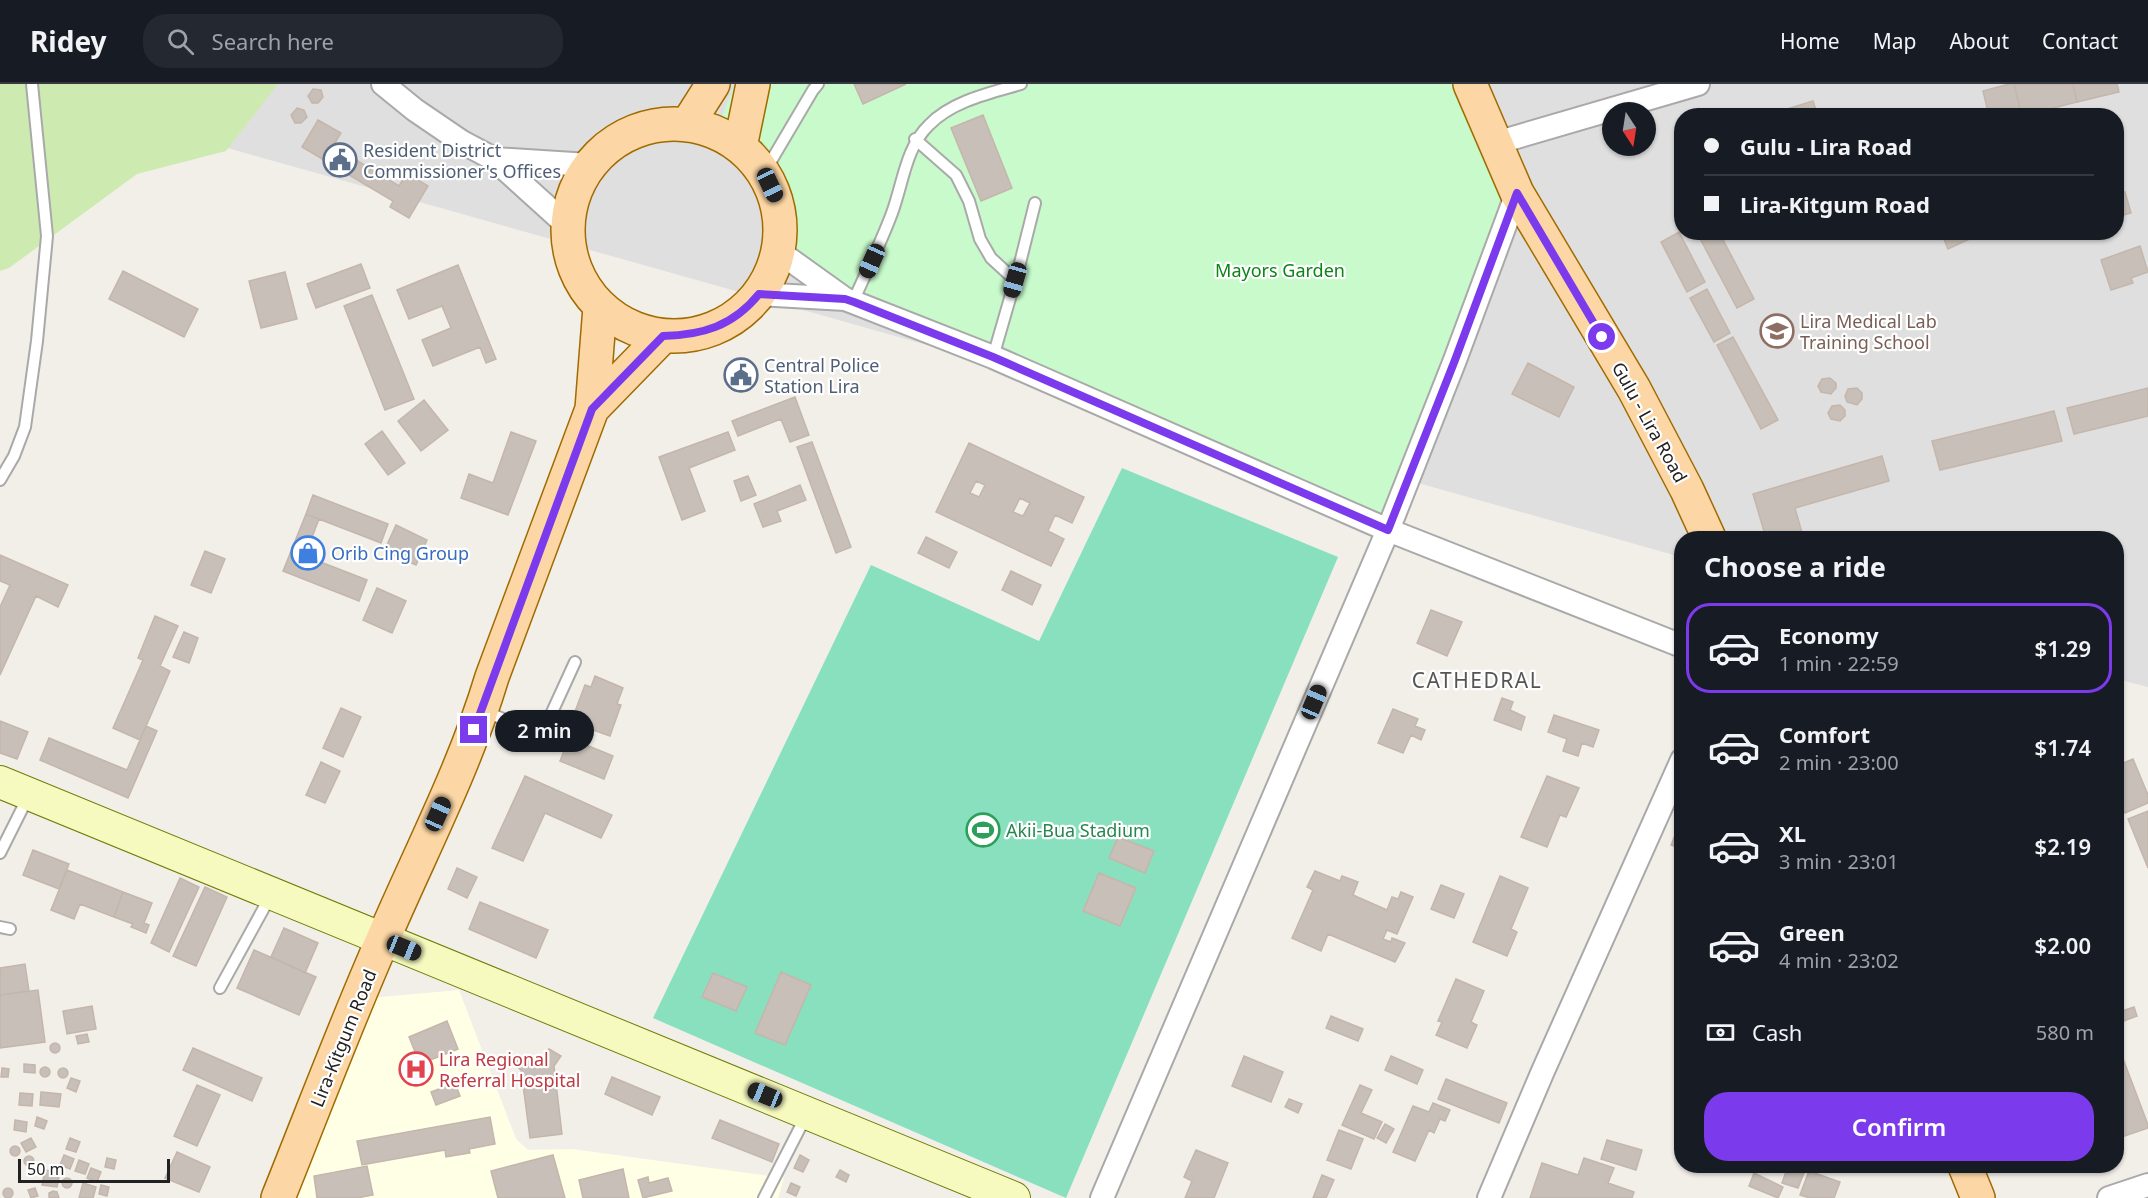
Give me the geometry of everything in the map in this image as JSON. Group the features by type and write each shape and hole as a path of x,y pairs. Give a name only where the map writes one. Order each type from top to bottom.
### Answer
{"main road":[{"path":"687,125 713,84"},
{"path":"740,147 753,84"},
{"name":"Gulu - Lira Road","path":"1470,84 1517,193 1634,389 1706,531"},
{"path":"659,125 687,125 715,132 740,147 757,163 775,198 780,224 778,250 759,294 734,318 712,329 688,335 663,336 629,327 600,307 581,284 570,255 567,225 573,194 589,165 608,146 632,132 659,125"},
{"name":"Lira-Kitgum Road","path":"278,1198 383,939 457,772 592,409 600,307"},
{"name":"Lira-Kitgum Road","path":"592,409 663,336"},
{"path":"0,782 1014,1198"},
{"path":"1968,1173 1978,1198"}],"street":[{"path":"383,84 415,110 462,142 494,159 567,225"},
{"path":"1496,143 1698,84"},
{"path":"494,159 589,165"},
{"path":"1102,1198 1388,530 1517,193"},
{"path":"778,250 849,300 993,357 1388,530 1674,643"},
{"path":"759,294 849,300"},
{"path":"1489,1198 1674,778"},
{"path":"2109,1198 2148,1185"}],"lane":[{"path":"0,480 14,456 25,427 37,341 47,236 33,84"},
{"path":"764,173 818,84"},
{"path":"849,300 892,214 915,139 930,123 945,112 979,97 1021,84"},
{"path":"915,139 956,175 969,201 980,238 991,258 1015,280"},
{"path":"993,357 1035,203"},
{"path":"482,709 518,724 535,726 548,721 575,662"},
{"path":"0,853 29,794"},
{"path":"220,988 271,894"},
{"path":"764,1198 807,1113"}],"shaded area":[{"path":"0,84 2148,84 2148,687 2124,681 2124,531 1674,531 1674,555"},
{"name":"Lira Regional Referral Hospital","path":"459,990 516,1139 528,1150 572,1149 784,1178 778,1198 294,1198 369,998"}],"green space":[{"path":"0,84 278,84 226,151 137,174 9,268 0,271"},
{"name":"Mayors Garden","path":"735,84 1471,84 1512,174 1388,521 777,258 776,200 716,132"},
{"name":"Akii-Bua Stadium","path":"1122,468 1338,557 1066,1198 653,1018 871,565 1039,641"}],"building":[{"path":"854,84 906,84 863,104"},
{"path":"2014,84 2020,108 1987,108 1983,91"},
{"path":"2014,84 2073,84 2077,102 2053,108 2020,108"},
{"path":"2073,84 2117,84 2119,92 2077,102"},
{"path":"313,89 321,90 323,97 318,103 312,103 308,96"},
{"path":"1813,101 1815,108 1790,108"},
{"path":"297,108 304,110 307,117 301,123 295,123 291,115"},
{"path":"983,115 1012,188 981,201 951,128"},
{"name":"Resident District Commissioner's Offices","path":"318,120 341,133 333,146 399,186 407,173 428,186 409,218 390,207 393,201 302,147"},
{"path":"2124,192 2131,213 2124,215"},
{"path":"1674,235 1674,240 1683,240 1705,282 1687,292 1661,242"},
{"path":"1701,240 1723,240 1754,299 1737,308"},
{"path":"1944,240 1967,240 1948,249"},
{"path":"2140,246 2148,272 2131,278 2133,283 2111,290 2101,260"},
{"path":"361,264 370,288 316,308 307,284"},
{"path":"458,265 496,359 486,363 480,347 433,366 422,340 451,328 442,306 409,319 397,290"},
{"path":"123,271 198,309 184,337 109,299"},
{"path":"285,272 297,319 261,328 249,281"},
{"path":"1707,289 1730,333 1714,342 1690,298"},
{"path":"372,295 414,399 385,410 344,306"},
{"path":"1733,337 1778,420 1761,429 1717,345"},
{"path":"1528,363 1574,387 1559,417 1512,394"},
{"path":"1830,378 1836,383 1836,388 1831,394 1821,392 1818,386 1822,379"},
{"path":"1857,388 1862,393 1862,399 1857,405 1847,402 1845,396 1848,389"},
{"path":"2148,388 2148,416 2074,434 2067,408"},
{"path":"795,397 809,435 790,442 781,419 738,436 732,421"},
{"path":"424,400 448,430 421,451 398,421"},
{"path":"1840,405 1845,410 1845,416 1840,421 1831,419 1828,413 1832,406"},
{"path":"2054,411 2062,441 1940,470 1932,441"},
{"path":"382,431 405,463 388,475 365,444"},
{"path":"511,432 536,441 508,515 461,498 469,474 493,483"},
{"path":"728,432 735,450 689,468 705,511 682,520 659,457"},
{"path":"812,442 851,547 836,553 797,447"},
{"path":"969,443 1084,497 1072,523 1055,515 1048,531 1064,539 1051,566 936,512","holes":["976,481 985,485 979,497 970,493","1020,498 1030,503 1023,516 1013,512"]},
{"path":"1882,456 1889,481 1795,508 1801,531 1764,531 1753,494"},
{"path":"748,476 756,495 741,501 734,481"},
{"path":"800,485 806,500 777,511 781,521 763,527 754,504"},
{"path":"313,495 388,524 381,543 306,514"},
{"path":"306,514 319,519 305,556 367,580 359,601 283,571"},
{"path":"396,525 427,540 416,565 384,551"},
{"path":"926,537 957,552 949,568 918,553"},
{"path":"205,551 225,559 211,593 191,585"},
{"path":"0,555 68,585 58,607 36,596 0,675 0,607 10,585 0,581"},
{"path":"1011,571 1041,585 1032,605 1002,590"},
{"path":"377,588 406,601 392,633 363,620"},
{"path":"1431,610 1462,622 1447,656 1417,643"},
{"path":"155,616 178,626 160,666 170,671 140,740 113,728 143,660 138,658"},
{"path":"184,632 198,638 189,663 173,657"},
{"path":"595,676 623,688 617,704 621,705 610,736 571,722 585,685 591,687"},
{"path":"1502,698 1513,702 1510,710 1525,717 1521,730 1494,720"},
{"path":"341,708 361,717 343,757 323,748"},
{"path":"1393,709 1418,719 1415,726 1425,730 1421,740 1411,735 1403,753 1378,743"},
{"path":"1554,715 1599,730 1593,747 1582,743 1578,756 1563,751 1567,739 1548,732"},
{"path":"0,721 28,732 17,759 0,753"},
{"path":"146,726 157,731 128,798 40,760 49,738 127,770"},
{"path":"569,738 613,756 604,779 560,761"},
{"path":"2133,759 2148,795 2148,803 2125,813 2124,811 2124,763"},
{"path":"321,762 340,771 325,803 306,795"},
{"path":"525,776 612,815 601,838 545,813 523,861 492,848"},
{"path":"1547,776 1579,788 1566,817 1560,815 1547,847 1521,837"},
{"path":"2148,811 2148,868 2128,819"},
{"path":"1118,837 1154,851 1145,873 1109,858"},
{"path":"33,850 69,864 59,889 23,875"},
{"path":"457,868 477,877 467,898 448,889"},
{"path":"67,870 123,892 114,917 80,904 74,919 51,910"},
{"path":"1315,871 1340,881 1342,876 1358,882 1353,895 1387,910 1392,897 1398,899 1401,892 1413,897 1397,934 1387,930 1383,939 1391,942 1392,938 1405,943 1395,962 1328,934 1321,951 1292,938 1313,890 1307,887"},
{"path":"1099,873 1136,888 1120,926 1083,911"},
{"path":"1500,876 1528,888 1511,929 1517,932 1507,956 1473,942"},
{"path":"180,878 199,887 169,952 151,943"},
{"path":"1441,885 1464,894 1454,918 1431,909"},
{"path":"205,887 227,897 196,966 173,956"},
{"path":"123,892 152,903 144,923 149,925 146,933 131,927 133,924 114,917"},
{"path":"480,902 548,930 536,958 469,929"},
{"path":"284,928 318,943 305,973 271,957"},
{"path":"254,950 316,977 299,1015 237,988"},
{"path":"25,964 29,991 0,995 0,968"},
{"path":"781,972 811,985 785,1045 755,1033"},
{"path":"713,973 747,987 736,1011 702,997"},
{"path":"1456,979 1484,991 1471,1022 1477,1025 1467,1048 1436,1035 1442,1022 1438,1021"},
{"path":"38,990 45,1042 0,1048 0,995"},
{"path":"92,1006 96,1029 67,1034 63,1011"},
{"path":"2134,1007 2137,1016 2124,1021 2124,1010"},
{"path":"1331,1016 1363,1029 1358,1041 1326,1028"},
{"path":"447,1021 458,1049 420,1064 409,1037"},
{"path":"87,1034 89,1042 78,1044 76,1036"},
{"path":"55,1043 59,1044 59,1052 55,1053 51,1052 50,1048 51,1044"},
{"path":"193,1048 262,1078 252,1101 183,1070"},
{"path":"549,1049 561,1056 554,1066 562,1134 530,1138 521,1070 513,1064 519,1055 527,1059 542,1058"},
{"path":"1244,1056 1283,1072 1271,1102 1232,1086"},
{"path":"1391,1056 1423,1070 1417,1084 1385,1070"},
{"path":"2124,1061 2148,1125 2148,1128 2124,1136"},
{"path":"24,1064 35,1065 35,1073 24,1072"},
{"path":"45,1067 49,1068 49,1076 45,1077 41,1076 40,1072 41,1068"},
{"path":"2,1068 9,1069 8,1077 1,1077"},
{"path":"63,1068 67,1069 67,1077 63,1078 59,1077 58,1073 59,1069"},
{"path":"612,1077 660,1097 652,1115 605,1094"},
{"path":"71,1078 80,1081 76,1092 67,1088"},
{"path":"1446,1079 1507,1103 1499,1123 1438,1099"},
{"path":"455,1083 460,1096 436,1105 431,1092"},
{"path":"197,1085 220,1095 197,1146 174,1136"},
{"path":"1360,1085 1372,1090 1361,1113 1382,1122 1374,1139 1342,1125"},
{"path":"41,1092 61,1094 59,1107 40,1105"},
{"path":"20,1093 33,1094 32,1106 19,1105"},
{"path":"1289,1099 1302,1104 1298,1113 1285,1107"},
{"path":"1433,1103 1450,1110 1445,1121 1440,1119 1434,1133 1429,1130 1415,1161 1393,1152 1413,1106 1429,1112"},
{"path":"37,1117 47,1121 44,1129 35,1126"},
{"path":"490,1117 495,1144 469,1149 470,1153 446,1157 445,1150 362,1165 357,1141"},
{"path":"15,1120 27,1122 26,1132 14,1130"},
{"path":"720,1120 779,1144 772,1162 712,1138"},
{"path":"1385,1124 1394,1129 1386,1143 1377,1138"},
{"path":"1339,1130 1363,1139 1351,1169 1327,1160"},
{"path":"31,1138 36,1147 26,1152 21,1143"},
{"path":"70,1138 80,1142 76,1152 66,1149"},
{"path":"1607,1140 1642,1150 1636,1170 1601,1159"},
{"path":"15,1146 19,1147 19,1155 15,1156 11,1155 10,1151 11,1147"},
{"path":"1196,1150 1228,1163 1214,1198 1185,1198 1192,1181 1184,1177"},
{"path":"177,1152 210,1167 199,1192 165,1178"},
{"path":"64,1155 74,1159 70,1169 60,1165"},
{"path":"553,1155 565,1198 498,1198 491,1171"},
{"path":"800,1155 809,1160 803,1172 794,1168"},
{"path":"29,1156 33,1157 33,1165 29,1166 25,1165 24,1161 25,1157"},
{"path":"107,1158 116,1160 114,1169 105,1167"},
{"path":"1584,1158 1614,1168 1608,1183 1634,1192 1632,1198 1530,1198 1542,1163 1578,1175"},
{"path":"79,1160 89,1164 85,1174 75,1171"},
{"path":"367,1166 373,1195 357,1198 317,1198 314,1176"},
{"path":"91,1168 101,1172 97,1182 87,1178"},
{"path":"623,1169 629,1198 583,1198 579,1180"},
{"path":"45,1170 60,1172 57,1187 42,1185"},
{"path":"840,1170 849,1175 846,1182 836,1177"},
{"path":"1754,1173 1783,1187 1778,1198 1749,1186"},
{"path":"1786,1173 1804,1173 1798,1188 1782,1183"},
{"path":"1808,1173 1840,1182 1834,1198 1810,1198 1800,1195"},
{"path":"1322,1175 1334,1180 1326,1198 1313,1198"},
{"path":"648,1177 649,1183 668,1178 672,1191 643,1198 638,1180"},
{"path":"67,1178 71,1179 71,1187 67,1188 63,1187 62,1183 63,1179"},
{"path":"83,1183 96,1187 93,1198 79,1198"},
{"path":"791,1183 800,1187 796,1196 787,1192"},
{"path":"101,1185 109,1187 107,1196 99,1194"},
{"path":"8,1188 12,1189 12,1197 8,1198 4,1197 3,1193 4,1189"},
{"path":"35,1188 38,1196 31,1198 28,1190"},
{"path":"57,1192 59,1198 49,1198 49,1193"}],"place":[{"name":"Resident District Commissioner's Offices","path":"340,160"},
{"name":"Lira Medical Lab Training School","path":"1777,331"},
{"name":"Central Police Station Lira","path":"741,375"},
{"name":"Orib Cing Group","path":"308,553"},
{"name":"Akii-Bua Stadium","path":"983,830"},
{"name":"Lira Regional Referral Hospital","path":"416,1069"}],"district":[{"name":"CATHEDRAL","path":"1477,680"}],"route":[{"path":"474,730 592,409 663,336 688,335 712,329 734,318 759,294 845,299 854,302 993,357 1388,530 1517,193 1602,337"}]}
